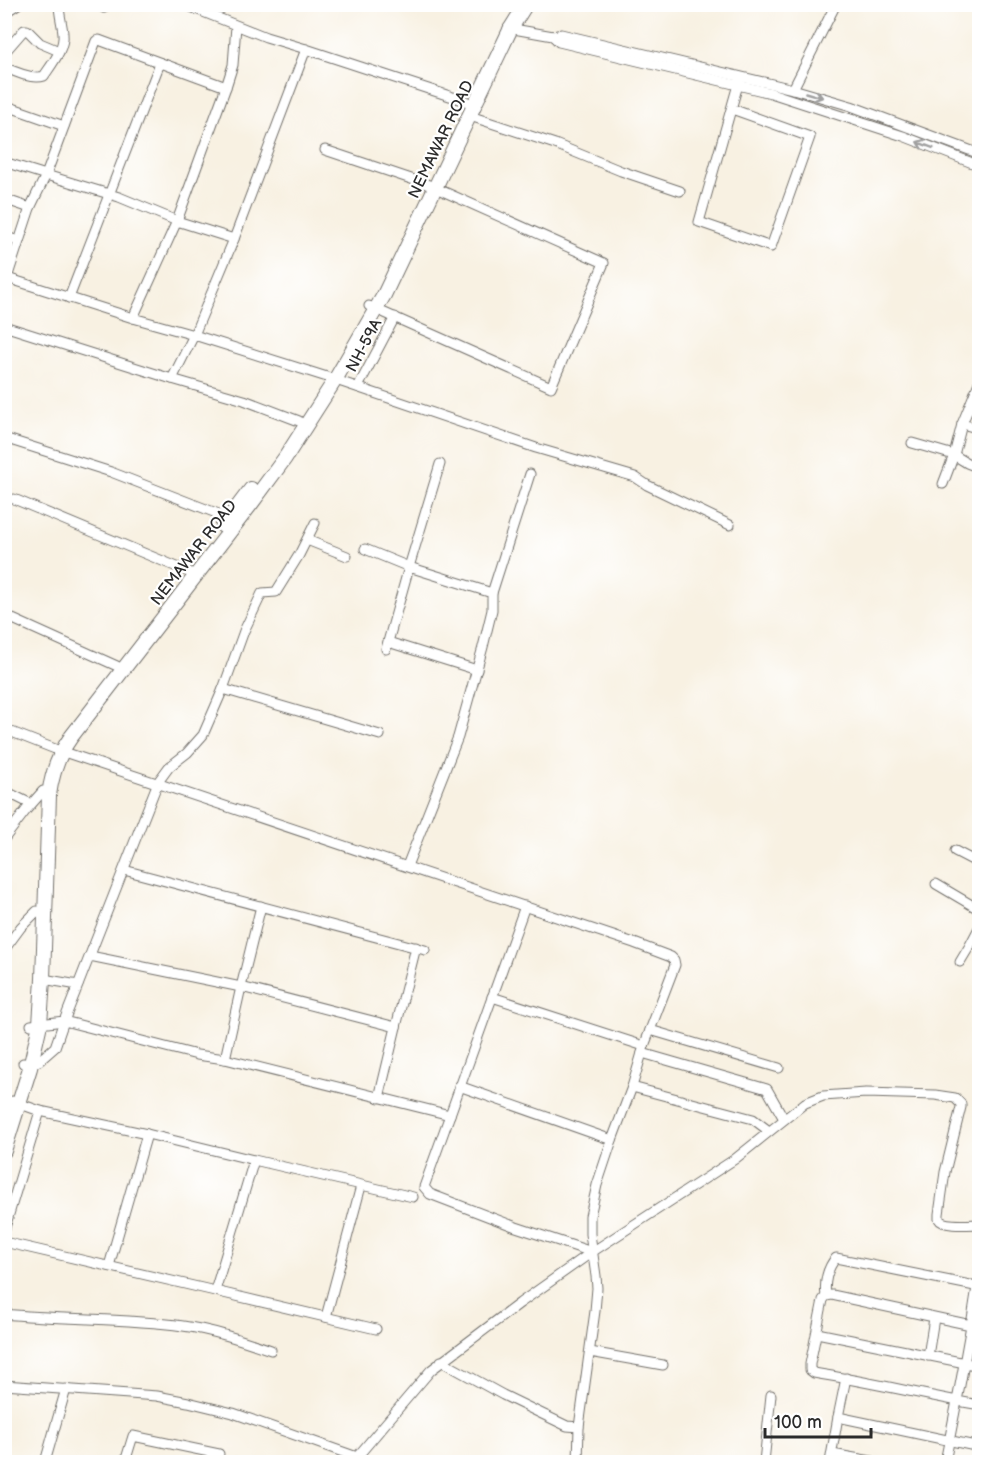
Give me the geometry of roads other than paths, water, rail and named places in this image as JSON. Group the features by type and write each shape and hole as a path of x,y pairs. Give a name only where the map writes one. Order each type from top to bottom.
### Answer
{"highway":[{"name":"NEMAWAR ROAD","path":"4,1151 36,1025 43,979 49,795 60,740 90,706 247,502 285,458 373,307 518,4"},
{"name":"NEMAWAR ROAD","path":"508,28 526,4"},
{"name":"NEMAWAR ROAD","path":"90,706 117,666 229,518 247,502 331,378"},
{"name":"NEMAWAR ROAD","path":"36,1025 37,911 43,791 48,762 58,749"},
{"name":"NEMAWAR ROAD","path":"4,1126 15,1103"}],"street":[{"path":"4,13 18,4"},
{"path":"4,67 12,71 44,76 59,51 64,35 59,4"},
{"path":"183,4 236,26 306,49 469,109 621,171 680,191"},
{"path":"793,89 836,4"},
{"path":"133,318 177,221 226,87 233,65 236,26"},
{"path":"508,28 553,36 559,42 739,80 793,89 851,106 979,152"},
{"path":"4,52 24,30 27,30 40,43 59,51"},
{"path":"226,87 96,40 46,175 30,208 6,277 331,378 526,444 635,477 730,525"},
{"path":"172,379 194,335 234,239 306,49"},
{"path":"69,298 160,63"},
{"path":"732,109 810,137 771,247 699,222 739,80"},
{"path":"739,80 771,93 903,136 980,166"},
{"path":"4,105 64,126"},
{"path":"324,150 432,187 604,263 551,387 373,307"},
{"path":"4,162 119,196 177,221 234,239"},
{"path":"4,200 30,208"},
{"path":"4,236 18,241"},
{"name":"NH-59A","path":"358,387 395,317"},
{"path":"4,326 244,400 300,421"},
{"path":"943,484 962,424 980,380"},
{"path":"962,424 980,429"},
{"path":"4,438 111,472 229,518"},
{"path":"912,443 954,455 980,468"},
{"path":"440,464 387,645 477,670"},
{"path":"407,866 458,737 492,610 492,593 530,474"},
{"path":"14,499 189,572"},
{"path":"27,1063 39,1061 55,1047 158,782 169,767 188,753 203,735 223,689 244,630 262,594 276,592 299,555 315,523"},
{"path":"307,540 347,555"},
{"path":"365,549 409,567 492,593"},
{"path":"4,615 117,666"},
{"path":"223,689 380,735"},
{"path":"5,732 634,943 674,960 675,965 650,1030 597,1185 590,1216 597,1288 579,1427 578,1462"},
{"path":"4,839 43,791"},
{"path":"4,792 31,804"},
{"path":"955,851 980,864"},
{"path":"124,870 420,948 396,1027 379,1098"},
{"path":"936,884 980,910"},
{"path":"225,1059 261,906"},
{"path":"525,906 424,1187 429,1194 516,1227 592,1252"},
{"path":"4,950 21,927 37,911"},
{"path":"960,962 980,927"},
{"path":"90,956 241,987 396,1027"},
{"path":"43,979 78,985"},
{"path":"492,997 643,1050 767,1089 784,1119"},
{"path":"36,1025 64,1021 450,1115"},
{"path":"650,1030 779,1068"},
{"path":"459,1086 612,1140"},
{"path":"632,1087 753,1119 769,1131"},
{"path":"348,1462 360,1460 421,1380 441,1361 592,1252 735,1159 805,1103 823,1096 866,1093 935,1095 955,1098 961,1107 945,1172 939,1219 948,1224 980,1224"},
{"path":"15,1103 40,1111 413,1197"},
{"path":"4,1232 40,1111"},
{"path":"109,1266 147,1134"},
{"path":"214,1291 254,1160"},
{"path":"326,1317 361,1186"},
{"path":"4,1242 376,1329"},
{"path":"945,1462 956,1401 964,1363 975,1326 978,1287 836,1258 831,1263 810,1365 810,1370 814,1374 846,1378 956,1401 980,1405"},
{"path":"826,1296 832,1295 975,1326"},
{"path":"4,1314 182,1326 226,1335 271,1350"},
{"path":"928,1356 934,1318"},
{"path":"817,1333 980,1366"},
{"path":"590,1352 663,1365"},
{"path":"441,1361 567,1426 579,1427"},
{"path":"846,1378 831,1458 877,1462"},
{"path":"4,1385 157,1396 188,1402 233,1413 360,1460"},
{"path":"45,1462 66,1389"},
{"path":"764,1462 771,1395"},
{"path":"838,1417 980,1447"},
{"path":"125,1462 133,1436 219,1454"}]}
